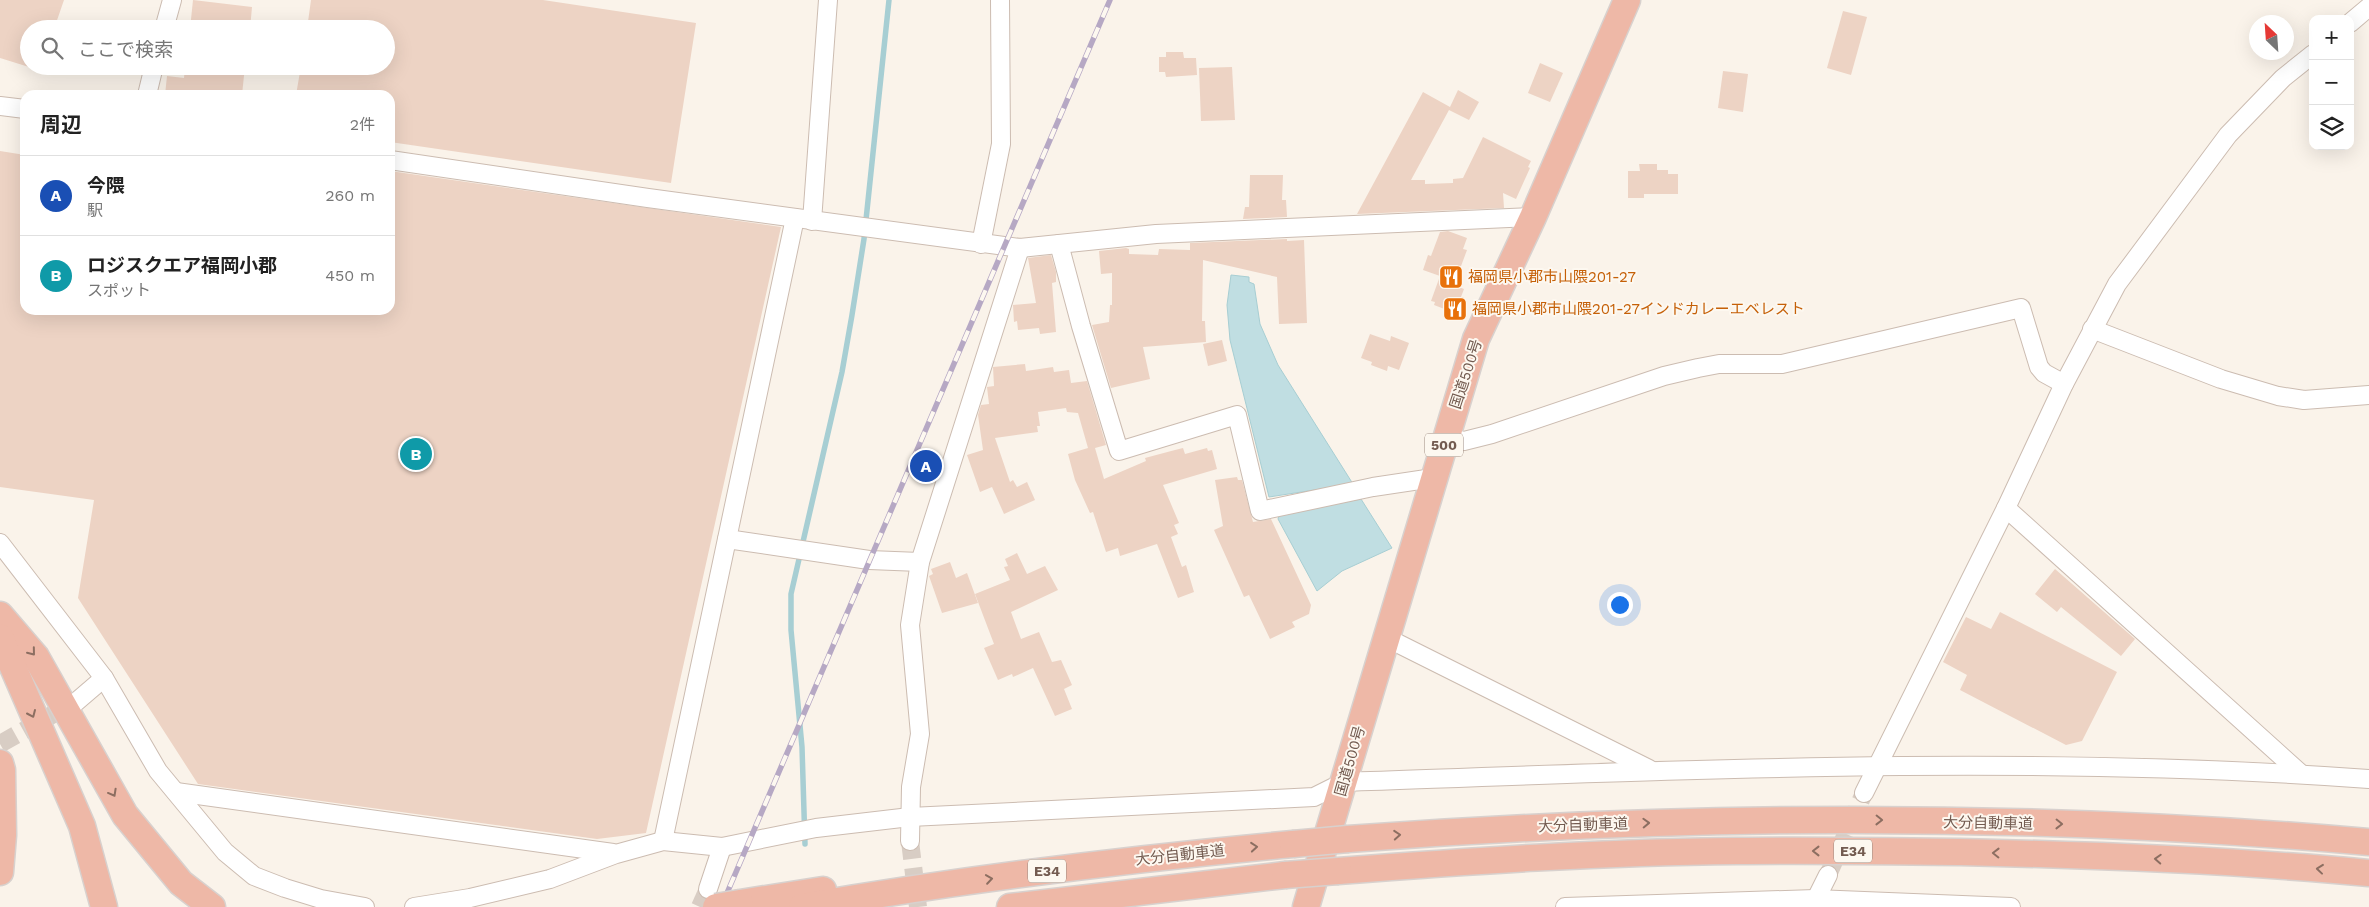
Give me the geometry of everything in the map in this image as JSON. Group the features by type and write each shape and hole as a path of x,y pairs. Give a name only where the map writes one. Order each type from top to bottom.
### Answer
{"highway":[{"name":"国道500号","path":"1306,907 1433,478 1476,340 1534,217 1627,0"},
{"path":"0,615 36,657 125,815 181,883 212,907"},
{"path":"0,636 82,826 104,907"},
{"path":"0,686 61,816 87,907"},
{"path":"0,763 2,770 3,835 0,872"},
{"name":"大分自動車道","path":"802,907 957,883 1204,852 1348,839 1608,824 1736,820 1862,820 2091,825 2369,842"},
{"name":"大分自動車道","path":"1010,907 1285,875 1456,862 1597,855 1822,851 2087,854 2311,868 2369,874"},
{"path":"721,900 854,885 957,883"},
{"path":"1072,907 1205,884"}],"street":[{"path":"166,20 172,0"},
{"path":"812,221 828,0"},
{"path":"981,244 1001,144 1000,0"},
{"path":"2354,20 2369,8"},
{"path":"1864,793 2006,508 2064,384 2117,284 2228,134 2283,78 2309,57"},
{"path":"148,90 152,75"},
{"path":"0,106 20,108"},
{"path":"395,161 812,221 1020,248 1156,234 1534,217"},
{"path":"663,841 794,218"},
{"path":"1059,244 1081,326 1120,451 1237,415 1260,511 1373,487 1433,478"},
{"path":"910,841 910,787 920,734 910,625 920,562 1020,248"},
{"path":"1446,438 1464,441 1492,434 1664,376 1698,368 1719,364 1782,364 2021,308 2039,367 2044,373 2064,384"},
{"path":"2092,329 2221,379 2278,396 2304,400 2369,395"},
{"path":"2006,508 2300,774"},
{"path":"727,539 868,560 920,562"},
{"path":"0,543 104,678 158,771 225,852 254,876 303,894 365,907"},
{"path":"1387,638 1652,771"},
{"path":"76,702 104,678"},
{"path":"414,907 470,898 550,879 616,854 663,841 722,847 816,828 910,817 1305,798 1314,797 1344,782 1652,771 1878,766 2085,766 2369,778"},
{"path":"176,792 616,854"},
{"path":"721,900 722,847"},
{"path":"1813,903 1828,875"},
{"path":"1565,907 1813,903 2011,907"}],"water":[{"path":"1231,275 1249,277 1249,282 1254,284 1260,324 1278,365 1353,484 1269,497 1230,340 1227,305"},
{"path":"1361,499 1392,548 1342,571 1317,591 1278,519 1279,515"}],"building":[{"path":"0,0 64,0 57,20 20,20 20,64 0,58"},
{"path":"193,0 252,7 251,20 191,20"},
{"path":"311,0 543,0 696,23 671,183 395,143 395,90 297,90 299,75 395,75 395,20 308,20"},
{"path":"1843,11 1867,17 1851,75 1827,68"},
{"path":"1166,52 1183,52 1184,58 1196,58 1197,75 1166,77 1165,72 1159,72 1159,57 1166,57"},
{"path":"1540,63 1563,73 1550,102 1528,93"},
{"path":"1232,67 1235,120 1201,121 1199,68"},
{"path":"1723,71 1748,74 1743,112 1718,108"},
{"path":"184,75 244,75 243,90 166,90 167,76 184,78"},
{"path":"1458,90 1479,102 1469,120 1449,110 1411,180 1425,180 1425,184 1453,183 1453,179 1463,178 1483,137 1531,161 1528,167 1530,168 1516,199 1503,193 1504,208 1357,214 1423,92 1450,107"},
{"path":"0,151 20,154 20,315 395,315 395,172 781,227 646,833 597,839 198,784 78,598 94,500 0,487"},
{"path":"1639,164 1657,164 1657,170 1668,170 1668,174 1678,174 1678,194 1644,194 1644,198 1628,198 1628,171 1640,171"},
{"path":"1250,175 1283,175 1282,200 1286,200 1287,217 1243,219 1245,207 1249,207"},
{"path":"1448,231 1467,238 1463,249 1467,250 1454,285 1464,289 1455,313 1434,305 1435,302 1431,301 1440,276 1423,270 1428,255 1431,256 1440,232"},
{"path":"1287,239 1287,241 1304,240 1307,323 1279,324 1277,277 1203,260 1202,321 1205,321 1206,342 1143,347 1150,379 1111,388 1092,325 1109,322 1110,305 1112,305 1112,273 1101,274 1099,251 1126,248 1129,249 1129,254 1158,255 1159,249 1190,250 1190,243"},
{"path":"1051,255 1056,272 1056,282 1052,283 1056,332 1040,334 1039,328 1018,330 1017,321 1014,322 1013,305 1036,303 1028,258"},
{"path":"1370,334 1390,341 1391,336 1409,343 1399,370 1388,366 1387,371 1371,365 1372,362 1361,358"},
{"path":"1222,340 1227,361 1208,366 1203,344"},
{"path":"1025,364 1026,371 1053,367 1054,372 1069,370 1071,383 1087,381 1106,445 1095,448 1104,479 1146,461 1145,458 1183,448 1185,454 1207,448 1208,451 1212,450 1217,469 1163,485 1179,523 1174,525 1178,534 1171,537 1182,567 1186,565 1194,592 1178,598 1157,544 1120,556 1118,548 1106,552 1093,512 1090,513 1075,480 1068,454 1088,448 1078,413 1067,412 1066,408 1038,412 1040,426 1037,426 1038,432 995,438 1010,482 1013,480 1017,487 1027,482 1035,500 1004,514 992,487 980,492 967,455 983,450 978,415 981,405 989,404 987,387 994,386 993,367"},
{"path":"1237,477 1238,480 1242,480 1253,522 1271,519 1311,605 1309,614 1292,622 1295,627 1270,639 1249,595 1244,597 1214,530 1223,526 1215,480"},
{"path":"1017,553 1027,574 1045,566 1058,590 1011,612 1021,639 1039,632 1052,662 1061,660 1072,685 1064,689 1072,709 1055,716 1033,668 1013,677 1012,674 998,680 984,648 994,644 975,594 1010,580 1004,567 1008,566 1005,559"},
{"path":"950,562 956,578 967,573 978,603 942,613 929,576 933,574 931,569"},
{"path":"2055,569 2135,639 2121,656 2061,607 2057,612 2035,594"},
{"path":"2000,612 2117,672 2082,741 2066,745 1960,690 1967,675 1943,662 1966,617 1991,629"}],"waterway":[{"path":"805,844 802,747 791,630 791,594 842,372 852,315 864,239 889,0"}],"tunnel":[{"path":"0,744 73,703"},
{"path":"1828,875 1864,793"},
{"path":"910,841 918,907"},
{"path":"700,907 708,889"}],"railway":[{"path":"721,907 1110,0"}],"place":[{"name":"福岡県小郡市山隈201-27","path":"1451,277"},
{"name":"福岡県小郡市山隈201-27インドカレーエベレスト","path":"1455,309"},
{"name":"ロジスクエア福岡小郡","path":"416,454"},
{"name":"今隈","path":"926,466"}]}
